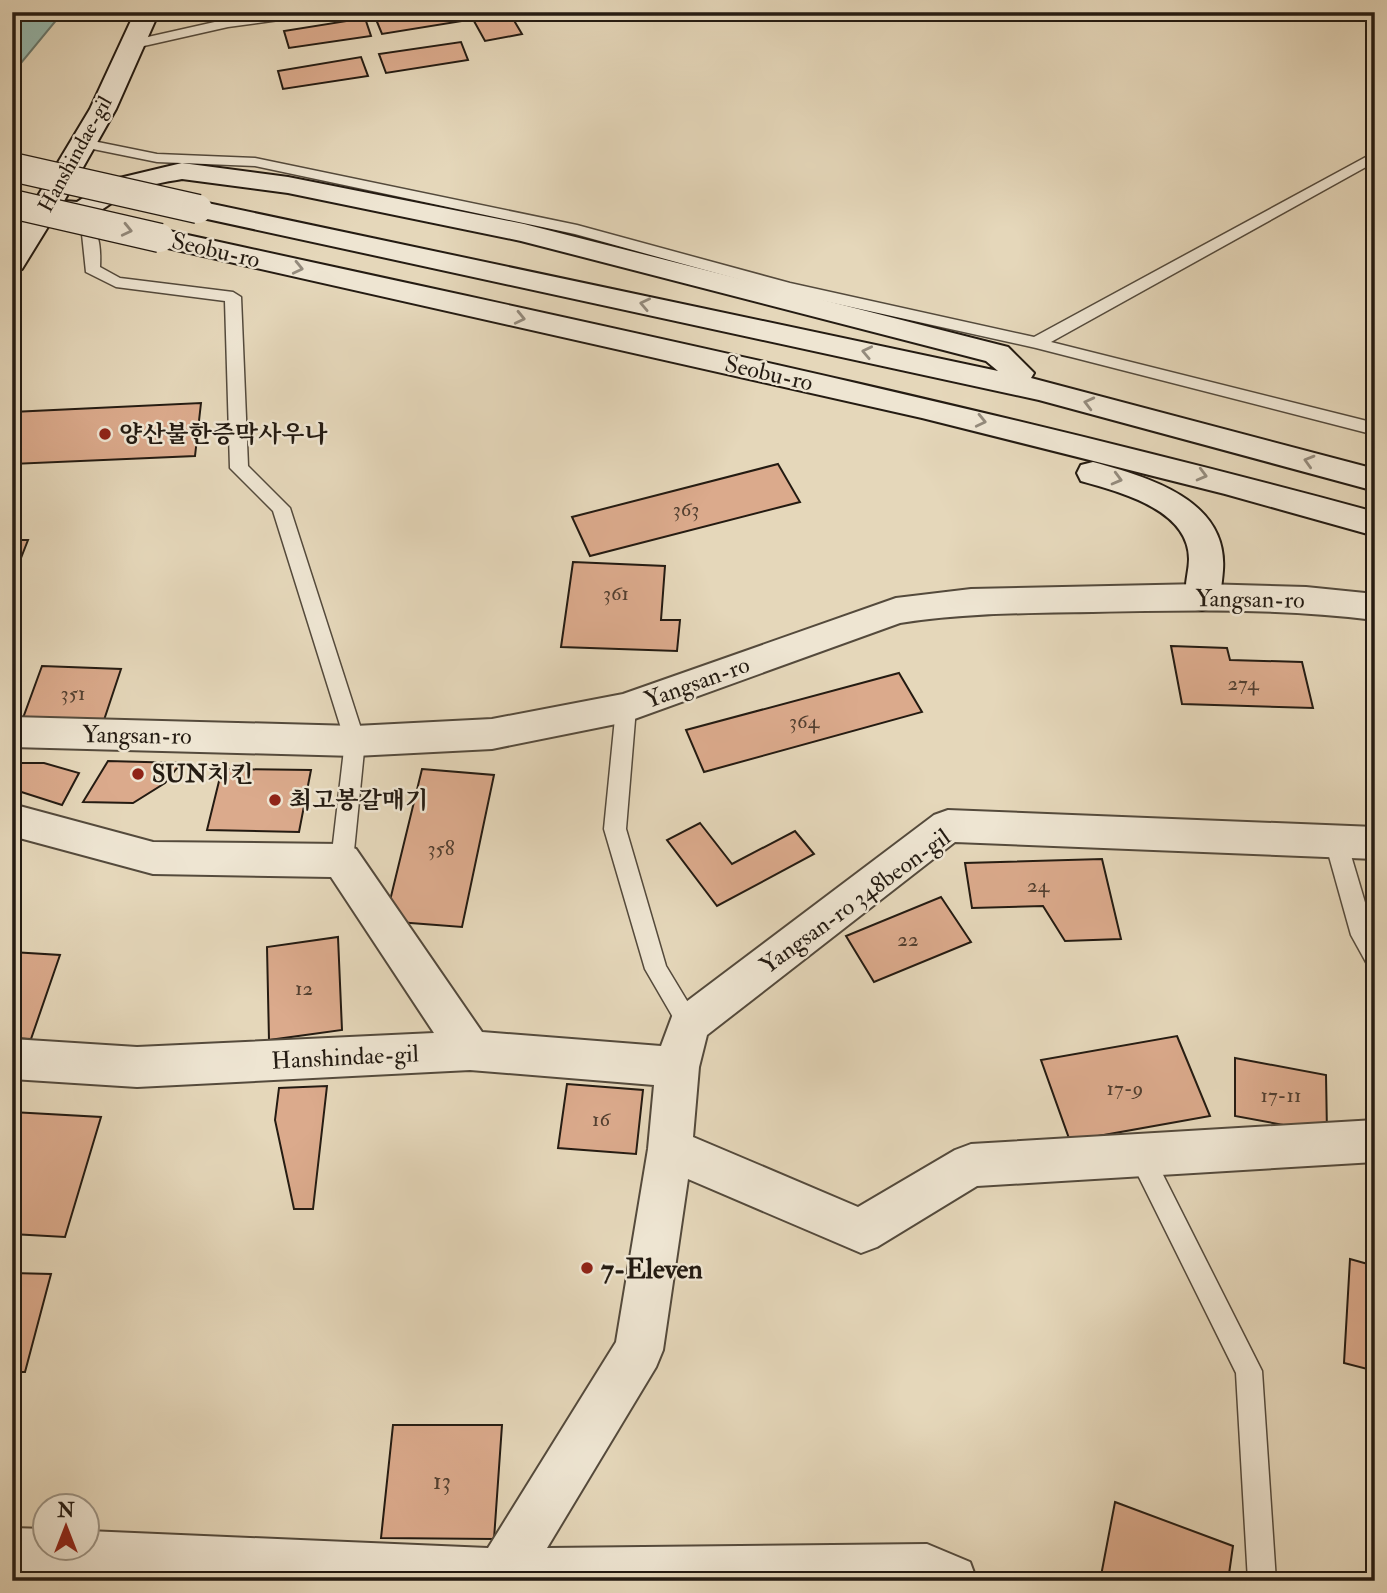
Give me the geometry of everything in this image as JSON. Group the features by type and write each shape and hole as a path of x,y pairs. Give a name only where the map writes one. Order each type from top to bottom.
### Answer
{"main road":[{"name":"Hanshindae-gil","path":"12,262 83,143 135,44 147,12"},
{"name":"Seobu-ro","path":"12,167 1039,390 1375,480"},
{"path":"43,211 82,211 121,186 182,171 288,185 524,233 997,354 1039,390"},
{"name":"Seobu-ro","path":"12,204 988,422 1200,474 1375,524"},
{"path":"603,336 862,411 1140,485 1180,511 1203,539 1206,566 1202,597"},
{"name":"Yangsan-ro","path":"12,732 355,740 492,734 626,708 896,611 930,605 1202,597 1339,601 1375,607"},
{"path":"12,820 153,858 342,861 470,1051"},
{"name":"Yangsan-ro 348beon-gil","path":"683,1046 948,826 1375,843"},
{"name":"Hanshindae-gil","path":"12,1059 137,1067 470,1051 683,1046"},
{"path":"502,1578 639,1350 683,1046"},
{"path":"670,1149 861,1231 971,1164 1375,1141"},
{"path":"12,1554 502,1578 927,1570 951,1581"}],"lane":[{"path":"256,19 270,12"},
{"path":"135,44 256,19 308,12"},
{"path":"83,143 157,158 255,162 536,221 788,288 1036,343 1375,429"},
{"path":"1036,343 1375,156"},
{"path":"43,211 85,225 93,235 92,269 117,282 233,297 239,468 281,508 355,740 342,861"},
{"path":"626,708 615,829 656,969 683,1046"},
{"path":"1336,842 1362,935 1375,957"},
{"path":"1140,1155 1250,1371 1262,1581"}],"water":[{"path":"12,12 63,12 12,74"}],"building":[{"path":"403,12 458,12 462,21 382,34 375,17"},
{"path":"469,12 509,12 522,34 485,41"},
{"path":"365,18 371,36 289,48 284,31"},
{"path":"461,42 468,60 386,73 379,54"},
{"path":"361,57 368,76 283,89 278,71"},
{"name":"양산불한증막사우나","path":"201,403 195,456 12,464 12,412"},
{"path":"778,464 800,502 590,556 572,517"},
{"path":"12,540 28,540 12,581"},
{"path":"573,562 665,566 661,620 680,620 677,651 561,647"},
{"path":"1171,646 1227,648 1230,660 1302,662 1313,708 1182,704"},
{"path":"42,666 121,669 104,720 23,718"},
{"path":"899,673 922,712 704,772 686,730"},
{"path":"108,761 181,763 165,783 133,803 83,802"},
{"path":"12,763 44,763 79,773 62,805 12,789"},
{"path":"222,769 311,770 299,832 207,830"},
{"path":"422,769 494,775 462,927 385,921"},
{"path":"700,823 732,864 795,831 814,854 717,906 667,840"},
{"path":"1102,859 1121,939 1065,941 1043,906 972,908 965,863"},
{"path":"941,897 971,942 874,982 846,936"},
{"path":"338,937 342,1030 269,1040 267,947"},
{"path":"12,952 60,955 31,1039 12,1038"},
{"path":"1177,1036 1210,1116 1070,1141 1041,1060"},
{"path":"1235,1058 1326,1075 1327,1133 1235,1116"},
{"path":"567,1084 643,1090 636,1154 558,1148"},
{"path":"327,1086 313,1209 294,1209 275,1120 279,1088"},
{"path":"12,1112 101,1117 65,1237 12,1234"},
{"path":"1350,1259 1375,1266 1375,1371 1344,1363"},
{"path":"12,1273 51,1274 25,1372 12,1372"},
{"path":"393,1425 502,1425 494,1539 381,1538"},
{"path":"1115,1502 1233,1546 1228,1581 1100,1581"}],"place":[{"name":"양산불한증막사우나","path":"105,434"},
{"name":"SUN치킨","path":"138,774"},
{"name":"최고봉갈매기","path":"275,800"},
{"name":"7-Eleven","path":"587,1268"}]}
